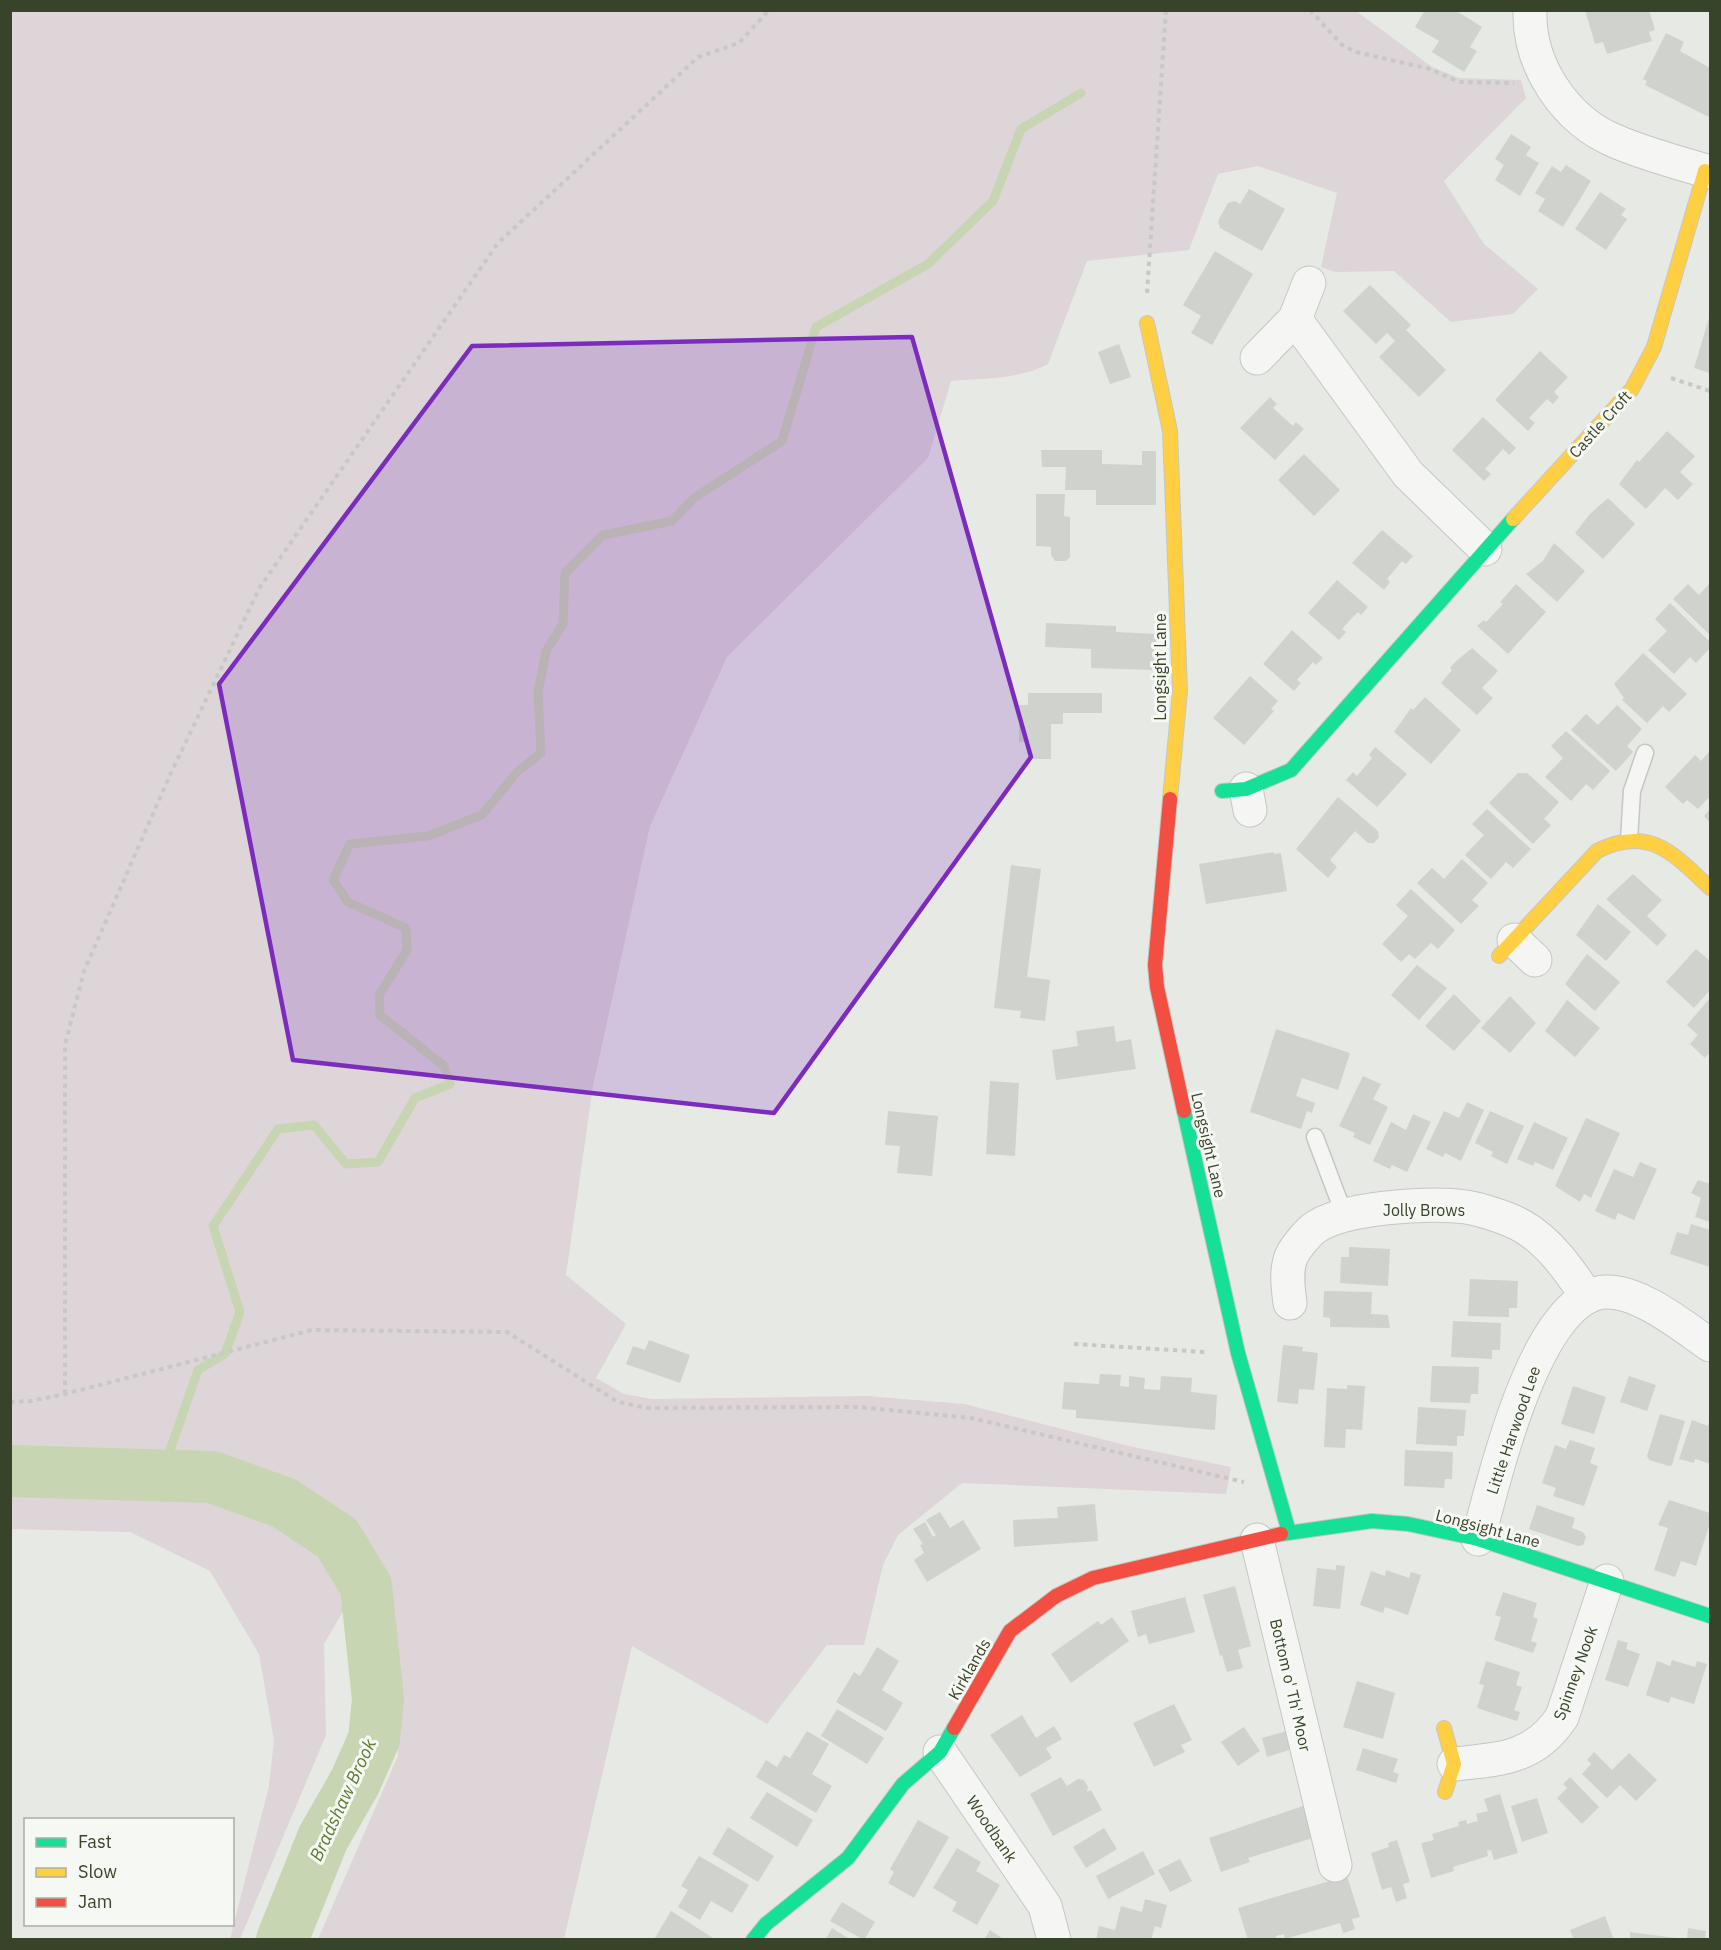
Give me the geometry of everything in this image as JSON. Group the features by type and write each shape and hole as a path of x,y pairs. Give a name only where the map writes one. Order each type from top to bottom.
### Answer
{"street":[{"path":"1530,10 1534,46 1542,72 1567,106 1586,124 1614,141 1708,172"},
{"name":"Castle Croft","path":"1239,796 1291,770 1485,549 1632,389 1654,346 1708,172"},
{"path":"1257,358 1296,319 1309,283"},
{"path":"1296,319 1408,474 1485,549"},
{"name":"Longsight Lane","path":"1147,323 1170,430 1180,691 1156,976 1238,1353 1288,1532 1372,1521 1408,1524 1478,1539 1710,1616"},
{"path":"1516,952 1597,851 1612,842 1650,840 1667,849 1710,888"},
{"name":"Jolly Brows","path":"1290,1303 1288,1283 1292,1254 1313,1229 1344,1214 1393,1208 1447,1206 1467,1208 1521,1225 1534,1234 1570,1272 1587,1297"},
{"path":"1587,1297 1605,1292 1624,1293 1662,1312 1710,1345"},
{"name":"Little Harwood Lee","path":"1478,1539 1514,1418 1530,1374 1549,1335 1566,1313 1587,1297"},
{"name":"Kirklands","path":"753,1940 766,1924 848,1858 903,1784 940,1752 1010,1631 1056,1596 1093,1578 1288,1532"},
{"name":"Bottom o' Th' Moor","path":"1257,1540 1331,1829 1335,1865"},
{"name":"Spinney Nook","path":"1444,1728 1450,1778 1517,1754 1537,1745 1551,1734 1562,1717 1607,1581"},
{"name":"Woodbank","path":"940,1752 1056,1902 1054,1940"}],"lane":[{"path":"1629,840 1632,791 1645,753"},
{"path":"1315,1137 1344,1214"}],"path":[{"path":"65,1394 65,1045 84,971 170,775 260,587 498,243 698,57 740,43 769,10"},
{"path":"1147,323 1146,271 1166,10"},
{"path":"1310,10 1342,45 1356,52 1430,69 1459,82 1522,83 1542,72"},
{"path":"1644,369 1710,391"},
{"path":"10,1402 31,1401 65,1394 312,1330 507,1332 618,1402 647,1408 858,1407 971,1418 1255,1485 1275,1482"},
{"path":"1074,1344 1238,1353"}],"highlighted area":[{"path":"912,337 1031,757 774,1113 293,1060 219,684 472,346"}],"shaded area":[{"path":"11,10 1356,11 1432,67 1459,78 1521,80 1526,98 1444,181 1484,244 1538,289 1513,314 1451,322 1394,271 1335,272 1321,267 1337,193 1258,166 1218,174 1189,250 1087,261 1048,364 1013,376 951,381 928,458 727,657 650,826 593,1086 566,1275 626,1324 596,1378 624,1394 652,1399 866,1396 964,1404 1129,1446 1231,1467 1226,1494 962,1483 898,1535 883,1565 864,1645 827,1645 767,1724 632,1646 564,1939 318,1939 398,1756 396,1638 367,1570 324,1644 326,1735 240,1939 230,1939 269,1786 274,1740 259,1654 210,1571 130,1532 11,1529"}],"building":[{"path":"1425,10 1455,10 1482,27 1470,47 1477,51 1464,72 1432,52 1439,41 1415,27"},
{"path":"1585,10 1649,10 1655,30 1649,32 1652,41 1607,54 1603,42 1595,44"},
{"path":"1666,33 1684,42 1680,51 1710,68 1709,117 1645,85 1647,81 1643,79"},
{"path":"1511,134 1531,147 1526,155 1539,163 1520,196 1495,180 1504,165 1495,159"},
{"path":"1566,165 1591,181 1563,227 1538,211 1545,199 1535,193 1552,166 1561,172"},
{"path":"1249,189 1285,209 1262,251 1220,228 1218,221 1228,203 1235,201 1240,204"},
{"path":"1600,192 1626,209 1621,215 1627,219 1606,250 1575,229"},
{"path":"1215,251 1253,274 1212,345 1191,333 1201,316 1183,305"},
{"path":"1370,285 1411,325 1406,330 1446,370 1419,397 1379,357 1395,341 1387,333 1376,344 1343,311"},
{"path":"1710,315 1710,373 1694,368"},
{"path":"1119,344 1131,377 1110,384 1098,352"},
{"path":"1540,351 1568,377 1554,392 1559,397 1553,404 1547,399 1529,418 1535,423 1528,431 1495,400"},
{"path":"1270,397 1277,404 1273,408 1293,426 1296,422 1304,429 1275,460 1240,428"},
{"path":"1483,417 1516,448 1509,455 1503,449 1485,469 1491,474 1484,481 1452,450"},
{"path":"1667,431 1695,456 1680,472 1693,484 1678,500 1665,488 1646,509 1619,484 1637,460 1639,462"},
{"path":"1041,450 1102,450 1102,464 1142,465 1142,451 1156,451 1156,505 1096,505 1096,490 1065,490 1066,467 1042,467"},
{"path":"1304,454 1340,490 1314,516 1278,480"},
{"path":"1036,494 1065,494 1064,516 1070,517 1070,557 1066,561 1055,561 1051,555 1051,547 1036,546"},
{"path":"1608,498 1635,524 1603,559 1575,533 1590,514"},
{"path":"1382,530 1413,556 1406,564 1402,561 1387,579 1390,582 1384,590 1352,563"},
{"path":"1554,543 1585,571 1557,602 1526,574 1543,561"},
{"path":"1337,580 1368,607 1361,615 1358,612 1342,629 1346,632 1339,640 1308,613"},
{"path":"1710,583 1710,635 1673,599 1688,584 1699,595"},
{"path":"1516,584 1546,612 1508,654 1477,626 1484,620 1486,622 1503,604 1500,602"},
{"path":"1670,603 1710,642 1710,648 1696,663 1690,657 1674,674 1648,650 1667,631 1655,619"},
{"path":"1046,623 1116,626 1116,632 1157,634 1156,670 1091,668 1091,649 1045,647"},
{"path":"1292,630 1323,658 1316,665 1313,662 1297,680 1301,683 1294,691 1263,664"},
{"path":"1472,648 1498,671 1482,688 1493,698 1477,715 1441,683 1452,670 1450,668 1454,663"},
{"path":"1643,653 1687,694 1669,712 1663,706 1647,723 1622,700 1624,698 1614,684"},
{"path":"1250,676 1278,701 1271,709 1274,711 1244,745 1213,718"},
{"path":"1028,693 1102,693 1102,713 1063,713 1063,724 1051,724 1051,759 1029,759 1029,741 1019,742 1019,705 1028,705"},
{"path":"1425,697 1461,730 1431,764 1394,732 1411,708 1413,710"},
{"path":"1617,705 1642,729 1627,746 1633,752 1616,771 1571,730 1586,714 1598,725"},
{"path":"1566,731 1610,771 1593,790 1586,784 1571,801 1545,777 1563,758 1551,746"},
{"path":"1375,747 1407,774 1377,807 1346,780 1353,772 1357,776 1372,758 1369,755"},
{"path":"1710,751 1710,796 1698,809 1687,800 1683,804 1665,787 1695,755 1701,761"},
{"path":"1518,773 1527,773 1559,802 1544,819 1551,825 1533,844 1489,803"},
{"path":"1338,797 1378,831 1379,837 1374,843 1368,843 1355,831 1330,860 1337,867 1328,878 1296,849"},
{"path":"1487,809 1531,849 1513,868 1506,862 1491,879 1465,855 1484,835 1472,824"},
{"path":"1710,809 1710,823 1704,816"},
{"path":"1274,852 1274,854 1281,853 1287,891 1206,904 1199,864"},
{"path":"1462,859 1488,883 1472,900 1479,906 1461,924 1417,883 1432,868 1444,879"},
{"path":"1011,865 1041,869 1027,977 1050,980 1045,1021 1020,1018 1021,1011 994,1008"},
{"path":"1633,874 1662,900 1647,916 1667,935 1657,946 1606,899"},
{"path":"1411,889 1455,930 1438,949 1431,943 1415,959 1409,954 1401,962 1382,944 1408,916 1396,905"},
{"path":"1598,904 1631,932 1606,961 1576,935"},
{"path":"1696,949 1710,961 1710,990 1694,1008 1666,982"},
{"path":"1587,954 1620,982 1595,1011 1565,984"},
{"path":"1417,965 1447,988 1419,1020 1391,995"},
{"path":"1454,994 1481,1021 1454,1051 1425,1026"},
{"path":"1510,996 1536,1023 1510,1053 1481,1028"},
{"path":"1710,998 1710,1052 1705,1058 1690,1044 1698,1035 1687,1025"},
{"path":"1567,1000 1600,1028 1575,1057 1545,1031"},
{"path":"1114,1026 1116,1042 1131,1039 1136,1069 1056,1080 1052,1050 1078,1046 1076,1031"},
{"path":"1276,1029 1350,1053 1338,1090 1302,1078 1296,1096 1315,1103 1312,1113 1307,1111 1301,1129 1250,1112"},
{"path":"1363,1076 1381,1084 1373,1099 1388,1107 1370,1145 1353,1137 1355,1133 1339,1126"},
{"path":"990,1081 1019,1083 1015,1156 986,1154"},
{"path":"1467,1102 1484,1110 1461,1161 1445,1153 1443,1157 1426,1149 1444,1111 1459,1118"},
{"path":"888,1111 938,1116 932,1176 897,1173 900,1146 885,1145"},
{"path":"1490,1111 1524,1126 1507,1164 1491,1156 1493,1152 1475,1143"},
{"path":"1413,1114 1431,1122 1407,1172 1392,1165 1390,1169 1373,1161 1391,1122 1406,1130"},
{"path":"1586,1118 1620,1133 1591,1198 1584,1194 1580,1202 1555,1186"},
{"path":"1534,1122 1568,1138 1553,1170 1535,1162 1533,1166 1517,1159"},
{"path":"1640,1162 1657,1169 1634,1220 1618,1213 1615,1220 1595,1211 1614,1169 1633,1177"},
{"path":"1698,1180 1710,1184 1710,1222 1695,1217 1701,1198 1691,1193"},
{"path":"1691,1224 1710,1230 1710,1267 1670,1254 1677,1232 1688,1235"},
{"path":"1349,1247 1390,1249 1388,1286 1340,1283 1341,1257 1349,1257"},
{"path":"1470,1279 1518,1281 1517,1308 1509,1308 1509,1317 1468,1316"},
{"path":"1324,1291 1372,1292 1371,1314 1388,1315 1390,1328 1330,1327 1330,1318 1323,1317"},
{"path":"1453,1321 1501,1323 1500,1350 1492,1350 1492,1359 1451,1357"},
{"path":"649,1340 690,1355 680,1383 626,1364 633,1346 645,1350"},
{"path":"1283,1345 1303,1347 1302,1351 1318,1353 1314,1390 1299,1389 1298,1404 1277,1402"},
{"path":"1432,1366 1479,1367 1478,1394 1471,1394 1470,1403 1430,1402"},
{"path":"1100,1374 1121,1375 1120,1386 1129,1387 1129,1376 1145,1378 1144,1389 1160,1390 1161,1376 1192,1378 1191,1392 1217,1395 1215,1430 1076,1418 1076,1410 1062,1409 1064,1382 1099,1384"},
{"path":"1629,1376 1656,1385 1647,1411 1620,1402"},
{"path":"1347,1385 1365,1386 1362,1430 1346,1429 1345,1448 1324,1447 1327,1388 1347,1389"},
{"path":"1573,1386 1606,1397 1594,1434 1561,1424"},
{"path":"1418,1407 1466,1410 1464,1436 1457,1436 1457,1446 1416,1444"},
{"path":"1660,1414 1685,1421 1672,1465 1669,1466 1649,1460 1647,1456"},
{"path":"1710,1418 1710,1464 1695,1459 1694,1463 1679,1459 1692,1420 1708,1426"},
{"path":"1570,1440 1595,1448 1590,1463 1598,1466 1584,1506 1553,1496 1556,1488 1542,1483 1555,1445 1566,1449"},
{"path":"1405,1450 1453,1452 1452,1479 1445,1479 1444,1488 1404,1486"},
{"path":"1669,1500 1710,1513 1710,1523 1696,1566 1681,1561 1675,1577 1654,1570 1668,1528 1658,1525"},
{"path":"1095,1504 1098,1541 1014,1547 1013,1520 1058,1518 1057,1507"},
{"path":"1537,1505 1575,1518 1572,1528 1583,1532 1586,1537 1583,1545 1578,1546 1529,1529"},
{"path":"940,1512 950,1528 963,1520 981,1549 927,1582 914,1560 924,1553 920,1545 923,1544 913,1529 925,1522 933,1537 936,1535 926,1520"},
{"path":"1336,1565 1345,1566 1340,1609 1313,1606 1317,1568 1336,1570"},
{"path":"1386,1570 1409,1578 1411,1572 1421,1575 1408,1615 1385,1607 1383,1613 1360,1605 1371,1571 1385,1576"},
{"path":"1235,1586 1251,1646 1238,1650 1243,1668 1227,1672 1222,1655 1220,1656 1203,1595"},
{"path":"1503,1592 1537,1603 1533,1617 1538,1619 1531,1641 1537,1643 1533,1653 1494,1640 1501,1617 1495,1615"},
{"path":"1185,1597 1195,1632 1149,1644 1146,1634 1138,1637 1131,1611"},
{"path":"1112,1617 1129,1641 1071,1683 1051,1654 1098,1621 1101,1625"},
{"path":"1618,1640 1628,1643 1626,1649 1640,1654 1628,1687 1605,1680"},
{"path":"877,1647 899,1661 882,1690 903,1703 886,1731 836,1702 854,1672 860,1676"},
{"path":"1672,1660 1695,1667 1697,1661 1707,1664 1694,1704 1671,1697 1669,1703 1646,1695 1657,1661 1670,1666"},
{"path":"1486,1661 1520,1672 1516,1685 1522,1687 1514,1710 1520,1712 1517,1721 1477,1708 1484,1685 1479,1684"},
{"path":"1357,1681 1395,1693 1383,1739 1343,1727"},
{"path":"1174,1704 1192,1740 1181,1745 1185,1752 1154,1767 1133,1723"},
{"path":"837,1709 884,1738 867,1764 821,1736"},
{"path":"1022,1715 1036,1738 1054,1726 1062,1739 1046,1748 1052,1758 1020,1777 990,1735"},
{"path":"1244,1727 1260,1751 1238,1766 1221,1742"},
{"path":"807,1731 829,1744 812,1774 832,1786 816,1813 756,1777 766,1760 777,1767 784,1755 790,1758"},
{"path":"1287,1731 1292,1749 1267,1757 1262,1738"},
{"path":"1363,1748 1398,1759 1393,1772 1399,1774 1396,1783 1356,1770"},
{"path":"1594,1752 1612,1770 1629,1753 1657,1780 1636,1801 1620,1785 1607,1798 1582,1774 1591,1764 1587,1760"},
{"path":"1061,1777 1067,1786 1078,1779 1084,1780 1088,1787 1087,1792 1091,1790 1102,1810 1053,1836 1030,1794"},
{"path":"1570,1777 1599,1807 1582,1824 1557,1798 1567,1788 1563,1784"},
{"path":"767,1792 813,1820 797,1847 750,1818"},
{"path":"1500,1794 1518,1853 1494,1860 1491,1850 1487,1851 1488,1856 1453,1867 1454,1871 1431,1878 1421,1843 1434,1840 1432,1834 1459,1826 1458,1822 1466,1820 1467,1824 1478,1821 1476,1814 1488,1811 1484,1799"},
{"path":"1537,1798 1548,1833 1522,1842 1511,1806"},
{"path":"1306,1805 1316,1837 1248,1858 1250,1862 1221,1872 1209,1838"},
{"path":"918,1820 949,1837 914,1898 888,1883 894,1872 890,1869"},
{"path":"728,1827 774,1856 758,1882 712,1854"},
{"path":"1104,1828 1117,1849 1086,1868 1073,1847"},
{"path":"1397,1840 1410,1882 1403,1884 1407,1898 1396,1902 1391,1887 1382,1890 1371,1853 1389,1847 1388,1843"},
{"path":"957,1848 981,1862 976,1871 1000,1885 977,1925 952,1911 957,1902 933,1888"},
{"path":"1143,1851 1155,1874 1108,1899 1096,1876"},
{"path":"699,1856 749,1885 732,1913 711,1901 700,1920 678,1907 688,1890 681,1886"},
{"path":"1180,1859 1192,1881 1170,1892 1158,1870"},
{"path":"1347,1876 1360,1917 1352,1919 1355,1929 1343,1933 1340,1923 1285,1939 1284,1934 1276,1936 1277,1940 1248,1940 1238,1908"},
{"path":"1145,1899 1167,1905 1161,1928 1155,1926 1151,1940 1096,1940 1099,1926 1115,1930 1121,1906 1142,1912"},
{"path":"842,1902 875,1922 864,1940 830,1921"},
{"path":"671,1911 716,1940 655,1938"},
{"path":"1605,1916 1614,1940 1574,1940 1570,1930"},
{"path":"832,1928 851,1940 825,1940"},
{"path":"1688,1928 1706,1931 1705,1940 1687,1940"},
{"path":"990,1930 1005,1940 984,1940"},
{"path":"1630,1932 1676,1938 1676,1940 1630,1940"}],"waterway":[{"path":"162,1473 198,1370 225,1354 240,1312 213,1226 278,1129 314,1125 346,1164 378,1162 415,1098 450,1084 444,1066 380,1015 379,995 407,950 406,928 348,902 333,880 350,844 428,836 482,815 517,772 541,753 538,693 546,651 563,624 565,573 603,535 672,521 694,498 782,441 816,327 928,264 993,201 1021,129 1081,93"},
{"name":"Bradshaw Brook","path":"10,1471 212,1477 284,1503 337,1538 366,1586 378,1699 374,1739 355,1782 323,1838 282,1940"}],"traffic: fast":[{"path":"1222,791 1246,789 1291,770 1513,519"},
{"path":"1184,1111 1238,1353 1289,1532"},
{"path":"1281,1534 1372,1521 1408,1524 1478,1539 1710,1616"},
{"path":"753,1940 766,1924 848,1858 903,1784 940,1752 954,1728"}],"traffic: slow":[{"path":"1513,519 1632,389 1654,347 1705,171"},
{"path":"1147,323 1170,431 1180,691 1170,799"},
{"path":"1499,956 1597,851 1615,844 1631,841 1646,842 1659,847 1672,854 1710,888"},
{"path":"1444,1728 1454,1764 1445,1792"}],"traffic: jam":[{"path":"1170,799 1155,965 1157,987 1184,1111"},
{"path":"954,1728 1010,1631 1056,1596 1093,1578 1281,1534"}]}
